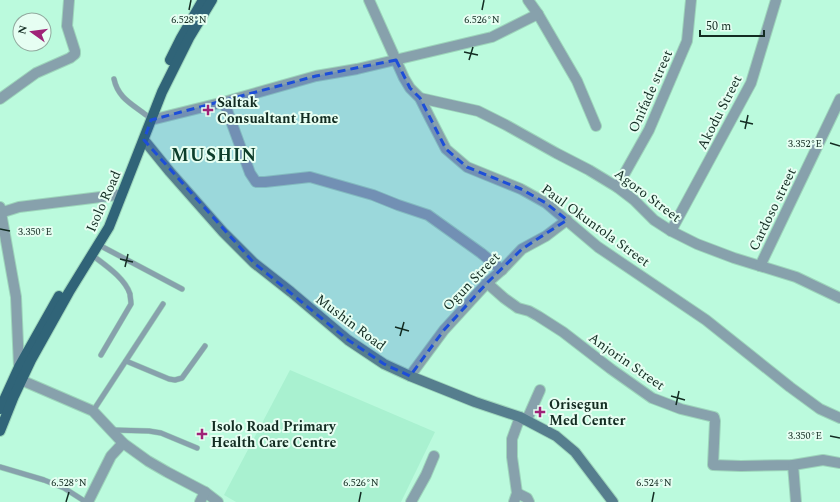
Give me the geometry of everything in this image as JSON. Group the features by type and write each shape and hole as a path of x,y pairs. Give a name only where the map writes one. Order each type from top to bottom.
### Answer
{"main road":[{"name":"Isolo Road","path":"0,409 19,367 59,296 99,232 109,213 148,117 156,89 181,38 203,0"},
{"name":"Isolo Road","path":"0,431 21,380 41,340 112,222 144,140 148,117 189,38 212,0"},
{"name":"Mushin Road","path":"144,140 223,232 254,263 348,340 384,364 475,402 522,419 556,436 575,452 613,502"}],"street":[{"path":"0,99 36,73 70,58 74,54 67,26 69,0"},
{"name":"Paul Okuntola Street","path":"369,0 404,78 410,88 420,98 446,149 467,167 521,189 546,202 598,247 706,320 820,409 840,418"},
{"path":"528,0 538,14 577,81 596,126"},
{"name":"Onifade street","path":"617,187 650,130 687,41 691,0"},
{"name":"Akodu Street","path":"671,231 751,83 776,0"},
{"path":"148,117 224,102 316,76 357,69 492,37 538,14"},
{"name":"Agoro Street","path":"420,98 478,111 589,170 617,187 634,200 654,220 696,244 734,258 796,277 840,298"},
{"name":"Cardoso street","path":"760,266 840,99"},
{"path":"224,102 250,173 256,182 310,177 373,194 428,216 481,253 502,270"},
{"path":"19,367 16,297 0,211 19,207 117,195"},
{"name":"Ogun Street","path":"410,376 444,330 487,283 522,249 546,236 567,220"},
{"name":"Anjorin Street","path":"487,283 518,308 529,311 563,332 652,398 681,409 714,417 713,465 793,465"},
{"path":"21,380 93,411 123,443 148,461 205,492 218,502"},
{"path":"529,502 527,498 516,497 512,457 512,439 522,419 529,415 540,390"},
{"path":"87,502 111,456 123,443"},
{"path":"411,502 426,475 434,456"},
{"path":"796,502 793,465 823,460 840,462"},
{"path":"200,502 205,492"}],"lane":[{"path":"114,79 122,96 148,117"},
{"path":"99,245 182,289"},
{"path":"92,255 118,277 130,295 131,304 100,355"},
{"path":"93,411 163,304"},
{"path":"126,361 169,379 175,380 182,378 205,346"},
{"path":"112,430 148,431 161,433 197,448"},
{"path":"0,467 44,480 64,488 87,502"}],"highlighted area":[{"path":"396,60 410,88 420,98 446,149 467,167 521,189 546,203 567,220 522,249 487,283 444,330 410,376 384,364 348,340 254,263 144,140 151,120 316,76"}],"shaded area":[{"path":"290,370 435,432 401,502 236,502 224,495"}],"place":[{"name":"Saltak Consualtant Home","path":"208,110"},
{"name":"Orisegun Med Center","path":"540,412"},
{"name":"Isolo Road Primary Health Care Centre","path":"202,434"}],"district":[{"name":"MUSHIN","path":"214,155"}]}
